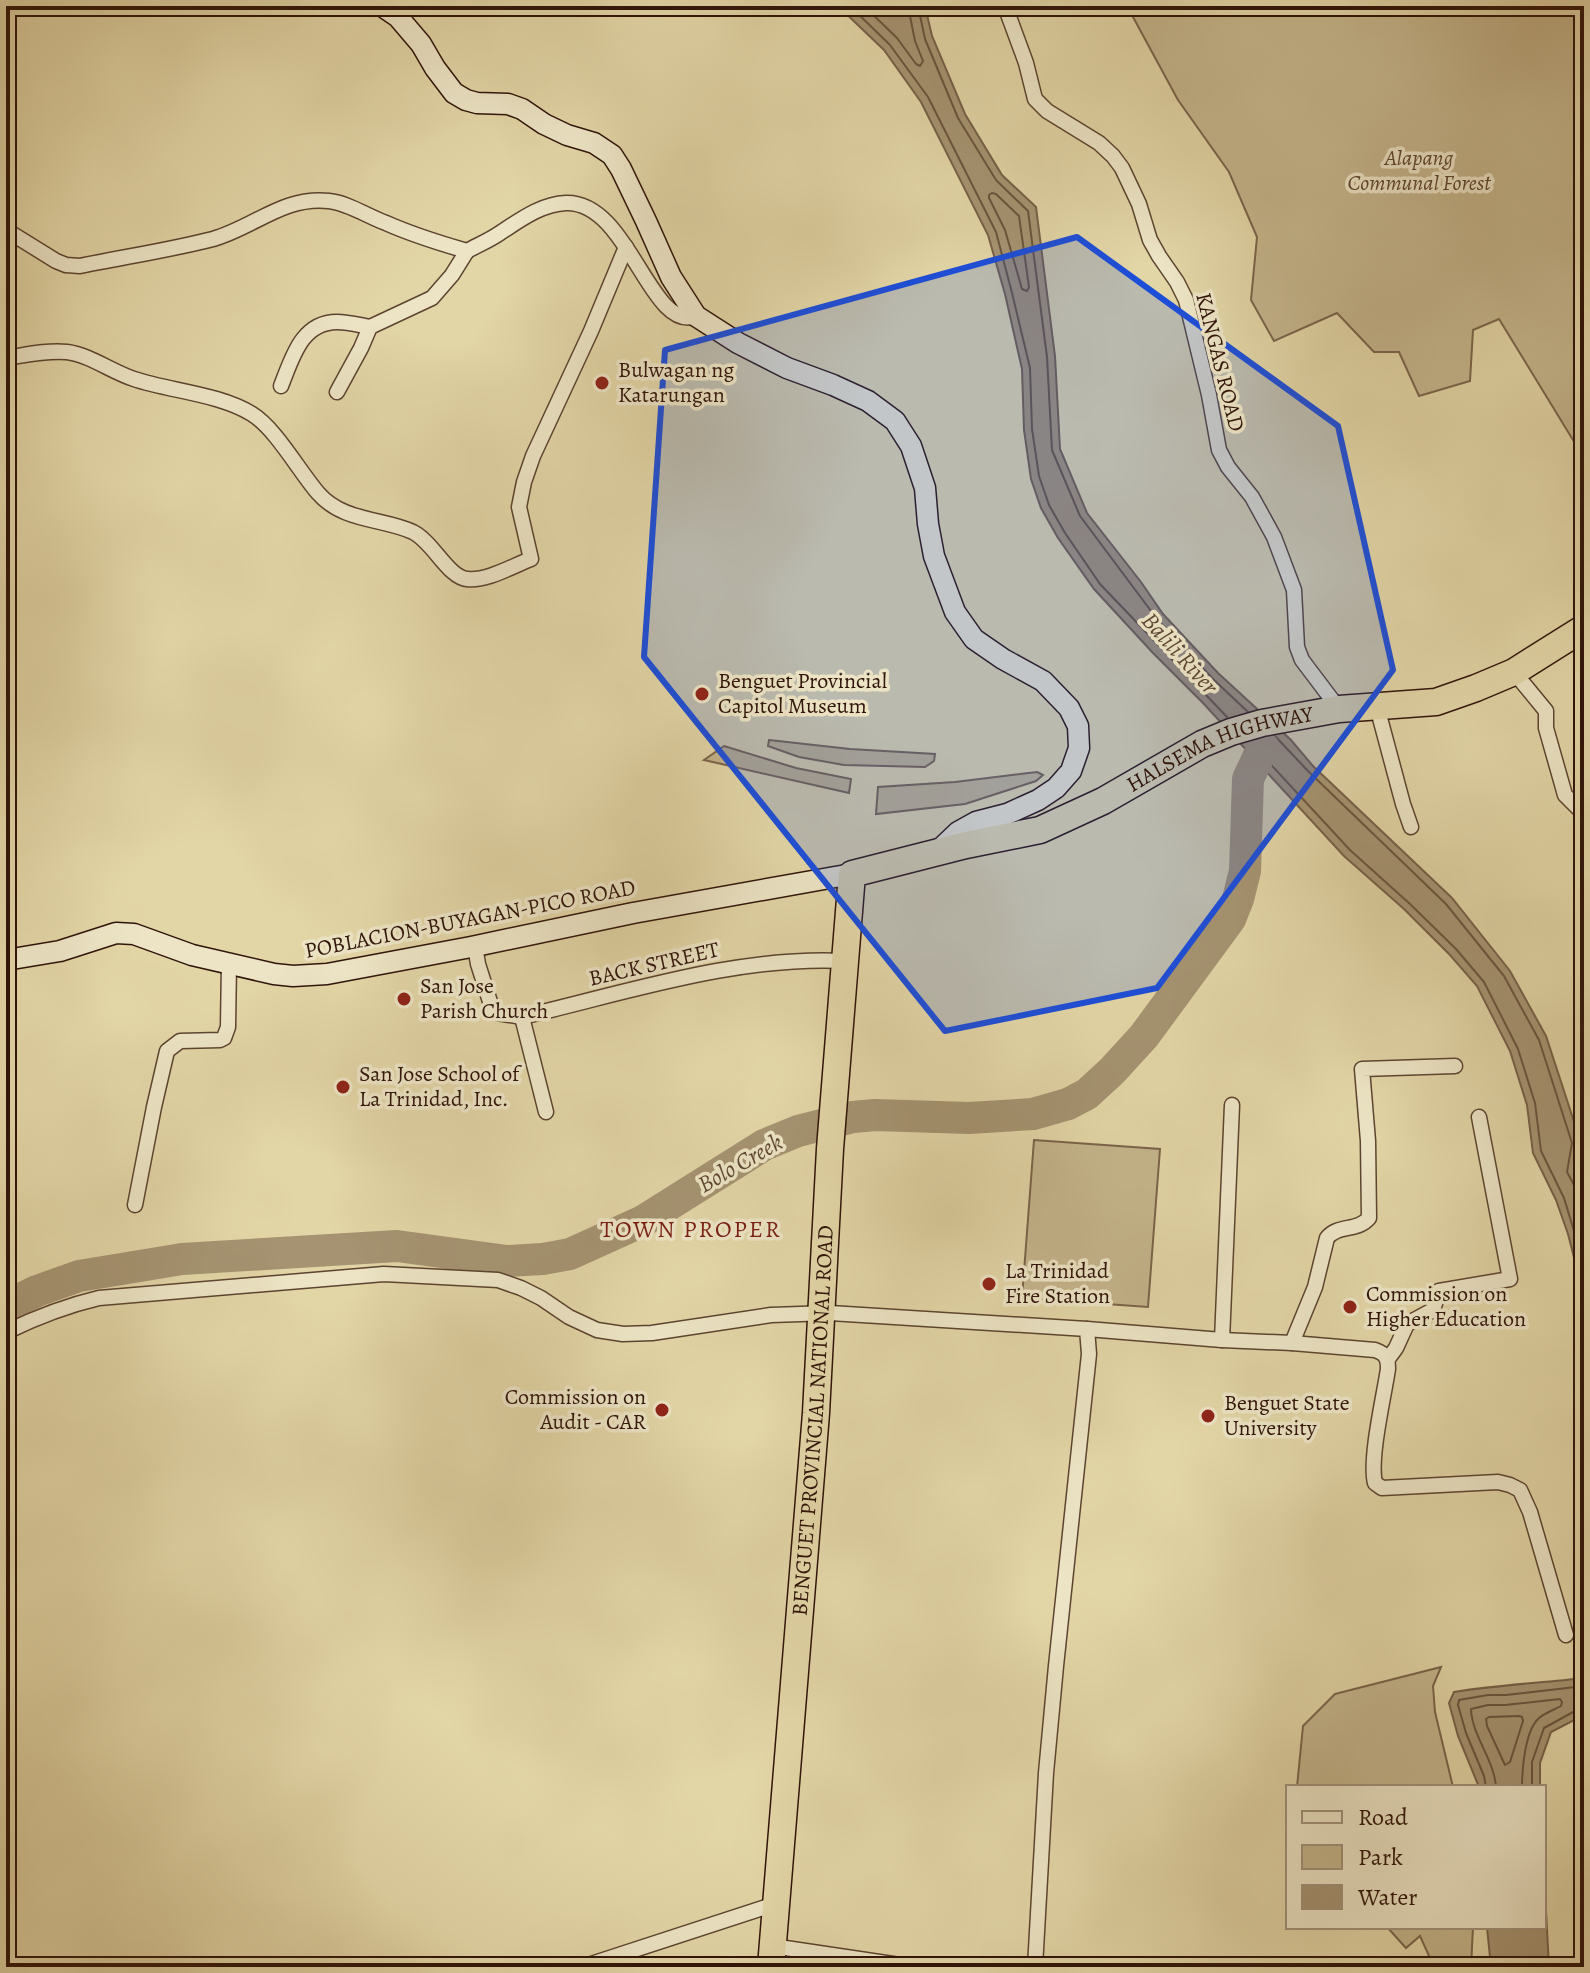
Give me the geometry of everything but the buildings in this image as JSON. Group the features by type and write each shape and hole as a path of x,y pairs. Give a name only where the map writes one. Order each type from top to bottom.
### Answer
{"highway":[{"name":"HALSEMA HIGHWAY","path":"852,874 1040,830 1103,801 1202,744 1231,732 1339,709 1436,702 1514,672 1584,628"},
{"name":"BENGUET PROVINCIAL NATIONAL ROAD","path":"771,1957 816,1413 830,1149 852,874"}],"street":[{"path":"382,6 398,17 421,44 454,93 477,103 508,104 522,109 544,124 594,143 612,155 628,182 671,277 696,316 738,343 787,368 868,401 895,421 911,446 925,488 934,556 955,612 974,639 1043,681 1069,708 1078,726 1079,748 1071,771 1056,788 1007,814 976,822 958,832 936,853"},
{"name":"KANGAS ROAD","path":"1005,6 1026,63 1035,99 1039,105 1099,143 1113,156 1139,204 1150,240 1186,300 1219,450 1228,467 1252,497 1274,537 1294,590 1297,647 1302,660 1339,709"},
{"path":"6,230 56,261 80,266 214,238 246,227 287,205 308,199 333,201 423,239 467,251"},
{"path":"281,386 298,345 309,332 322,324 338,322 370,327 432,298 467,251 524,216 555,204 586,206 603,217 665,307 677,317 688,319 696,316"},
{"path":"6,358 50,351 71,353 138,381 230,404 252,414 264,424 320,495 336,508 415,533 430,545 453,573 470,580 484,578 531,559 519,507 524,482 626,247"},
{"path":"337,392 370,327"},
{"path":"1514,672 1546,711 1546,728 1565,795 1584,814"},
{"path":"1377,707 1411,827"},
{"name":"POBLACION-BUYAGAN-PICO ROAD","path":"6,960 60,951 116,933 134,934 192,955 274,974 327,974 633,913 852,874"},
{"path":"475,946 492,1008 497,1013 522,1017 546,1112"},
{"name":"BACK STREET","path":"522,1017 726,969 816,960 846,961"},
{"path":"135,1205 167,1051 180,1041 224,1038 228,1027 229,963"},
{"path":"1292,1343 1315,1287 1330,1234 1334,1230 1360,1226 1369,1218 1368,1141 1362,1069 1455,1066"},
{"path":"1222,1340 1232,1105"},
{"path":"1388,1359 1407,1324 1433,1310 1439,1291 1510,1279 1479,1117"},
{"path":"6,1332 40,1315 99,1298 384,1274 498,1280 541,1298 569,1317 597,1330 623,1334 652,1333 771,1315 821,1313 1375,1350 1384,1353 1388,1359 1388,1369 1375,1456 1375,1483 1382,1488 1498,1482 1520,1490 1530,1512 1566,1635"},
{"path":"1035,1967 1046,1773 1089,1354 1087,1329"},
{"path":"582,1967 775,1904"},
{"path":"771,1957 913,1967"}],"highlighted area":[{"path":"1077,237 1338,426 1393,670 1157,988 945,1031 644,657 665,350"}],"green space":[{"name":"Alapang Communal Forest","path":"1127,6 1584,6 1584,458 1499,319 1473,330 1470,381 1419,396 1399,352 1374,352 1337,313 1274,341 1251,300 1257,237 1229,172 1178,100"},
{"path":"769,740 935,754 934,761 925,767 844,765 799,757 768,746"},
{"path":"724,746 796,768 851,779 849,793 704,760"},
{"path":"1037,772 1043,775 1036,781 965,804 876,814 878,787"},
{"path":"1034,1140 1160,1149 1148,1307 1022,1298"},
{"path":"1441,1667 1433,1686 1435,1712 1453,1785 1297,1785 1303,1726 1335,1694"},
{"path":"1389,1929 1473,1929 1471,1967 1434,1967 1420,1936 1406,1948"}],"water":[{"name":"Balili River","path":"838,6 925,6 932,36 965,114 1002,175 1036,207 1055,356 1060,449 1087,513 1163,614 1218,673 1452,898 1510,971 1546,1036 1581,1143 1575,1172 1584,1188 1584,1297 1556,1200 1533,1153 1527,1105 1510,1051 1477,986 1404,909 1344,856 1153,653 1094,589 1058,538 1041,508 1031,479 1024,430 1022,369 988,235 921,102 884,50"},
{"path":"1584,1678 1584,1718 1551,1732 1540,1763 1540,1785 1478,1785 1458,1736 1449,1703 1454,1692"},
{"path":"1546,1911 1549,1967 1491,1967 1487,1929 1546,1929"}],"waterway":[{"name":"Bolo Creek","path":"6,1306 79,1276 182,1259 397,1246 507,1261 570,1254 643,1221 764,1145 798,1131 853,1117 969,1118 1033,1114 1068,1104 1087,1094 1144,1036 1230,919 1245,871 1248,779 1263,747"}],"place":[{"name":"Bulwagan ng Katarungan","path":"602,383"},
{"name":"Benguet Provincial Capitol Museum","path":"702,694"},
{"name":"San Jose Parish Church","path":"404,999"},
{"name":"San Jose School of La Trinidad, Inc.","path":"343,1087"},
{"name":"La Trinidad Fire Station","path":"989,1284"},
{"name":"Commission on Higher Education","path":"1350,1307"},
{"name":"Commission on Audit - CAR","path":"662,1410"},
{"name":"Benguet State University","path":"1208,1416"}],"district":[{"name":"TOWN PROPER","path":"691,1229"}]}
